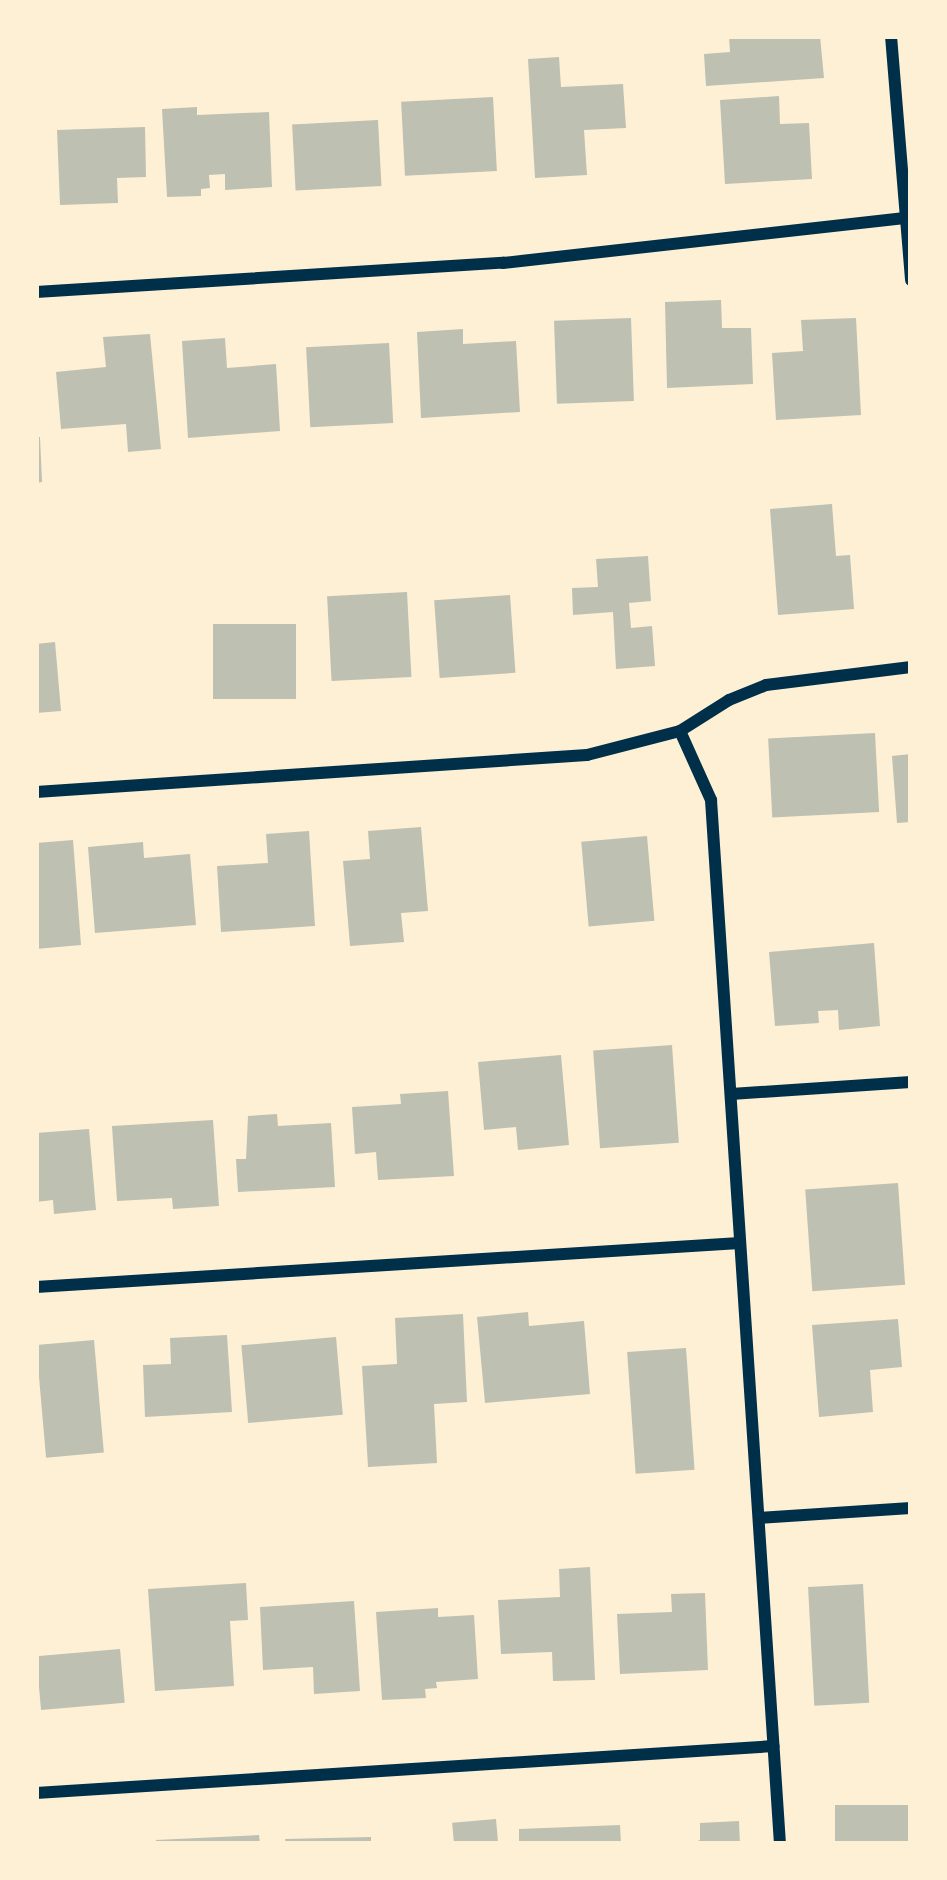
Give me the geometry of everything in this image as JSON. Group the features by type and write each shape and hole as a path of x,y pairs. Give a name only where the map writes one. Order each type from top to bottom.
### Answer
{"street":[{"path":"891,36 911,280"},
{"path":"36,292 503,262 908,217"},
{"path":"36,792 542,761 680,731 729,700 766,686 911,667"},
{"path":"680,731 711,800 780,1844"},
{"path":"731,1094 911,1082"},
{"path":"36,1287 740,1243"},
{"path":"759,1518 911,1508"},
{"path":"36,1793 774,1746"}],"building":[{"path":"729,36 820,36 824,78 706,86 704,54 730,52"},
{"path":"559,57 561,87 623,84 626,128 584,130 587,175 535,178 528,59"},
{"path":"779,96 780,124 809,123 812,179 725,184 720,100"},
{"path":"493,97 497,171 405,176 401,102"},
{"path":"197,107 197,115 269,112 272,187 225,190 225,174 209,175 210,188 201,189 201,196 167,197 162,109"},
{"path":"378,120 381,186 296,190 292,125"},
{"path":"145,127 146,177 117,178 118,203 60,205 57,130"},
{"path":"721,300 722,328 751,328 753,384 667,388 665,302"},
{"path":"631,318 634,401 557,404 554,321"},
{"path":"856,318 861,415 776,420 772,353 803,351 801,320"},
{"path":"463,329 463,344 516,341 520,412 421,418 417,332"},
{"path":"150,334 161,449 128,452 126,424 61,429 56,372 106,367 103,337"},
{"path":"225,338 227,368 276,364 280,431 188,438 182,341"},
{"path":"389,343 393,423 310,427 306,347"},
{"path":"36,437 40,437 42,482 36,483"},
{"path":"832,504 836,556 850,555 854,609 778,615 770,509"},
{"path":"648,556 651,601 629,603 631,628 652,626 655,666 616,669 613,612 573,615 572,588 598,587 596,559"},
{"path":"407,592 411,677 332,681 327,596"},
{"path":"510,595 515,673 440,678 434,600"},
{"path":"213,624 296,624 296,699 213,699"},
{"path":"55,642 61,711 36,713 36,644"},
{"path":"875,733 879,812 772,817 768,739"},
{"path":"911,754 911,822 897,823 892,756"},
{"path":"421,827 428,911 401,913 404,942 350,946 343,861 370,859 368,831"},
{"path":"309,831 315,926 221,932 217,866 268,863 266,834"},
{"path":"647,836 654,921 589,926 581,842"},
{"path":"73,840 81,945 36,949 36,843"},
{"path":"143,842 144,858 190,854 196,925 95,933 88,847"},
{"path":"874,943 880,1026 839,1030 838,1010 818,1011 819,1023 775,1026 769,952"},
{"path":"672,1045 679,1143 600,1148 593,1051"},
{"path":"561,1055 569,1145 518,1150 516,1127 484,1130 478,1062"},
{"path":"448,1091 454,1176 378,1180 376,1152 355,1154 352,1107 401,1104 400,1094"},
{"path":"277,1114 278,1126 331,1123 335,1187 238,1192 236,1159 246,1159 248,1116"},
{"path":"213,1120 219,1206 173,1209 172,1198 117,1201 112,1126"},
{"path":"89,1129 96,1210 54,1214 53,1200 36,1202 36,1133"},
{"path":"898,1183 905,1285 812,1291 805,1189"},
{"path":"528,1312 529,1326 584,1321 590,1394 485,1403 477,1317"},
{"path":"463,1314 467,1402 434,1404 437,1463 368,1467 362,1366 397,1364 395,1318"},
{"path":"898,1319 902,1367 870,1370 873,1412 819,1417 812,1325"},
{"path":"227,1335 232,1412 145,1417 143,1365 171,1364 170,1338"},
{"path":"336,1337 343,1415 248,1423 241,1345"},
{"path":"94,1340 104,1453 46,1458 36,1345"},
{"path":"686,1348 695,1470 636,1474 627,1352"},
{"path":"590,1567 595,1680 553,1681 552,1652 501,1654 498,1600 560,1597 559,1569"},
{"path":"246,1583 248,1620 230,1621 234,1686 155,1691 148,1589"},
{"path":"863,1584 869,1703 814,1706 808,1587"},
{"path":"705,1593 708,1670 620,1674 617,1614 672,1612 671,1594"},
{"path":"354,1601 360,1691 314,1694 313,1667 263,1670 260,1607"},
{"path":"438,1608 438,1617 474,1615 478,1679 436,1682 437,1688 425,1689 426,1698 382,1700 376,1612"},
{"path":"120,1649 125,1703 41,1710 36,1656"},
{"path":"835,1805 911,1805 911,1844 835,1844"},
{"path":"496,1819 498,1844 454,1844 452,1823"},
{"path":"739,1821 740,1844 691,1844 700,1840 700,1823"},
{"path":"620,1825 621,1844 519,1844 519,1829"},
{"path":"259,1835 260,1844 156,1844 156,1840"},
{"path":"371,1837 371,1844 286,1844 285,1839"}]}
